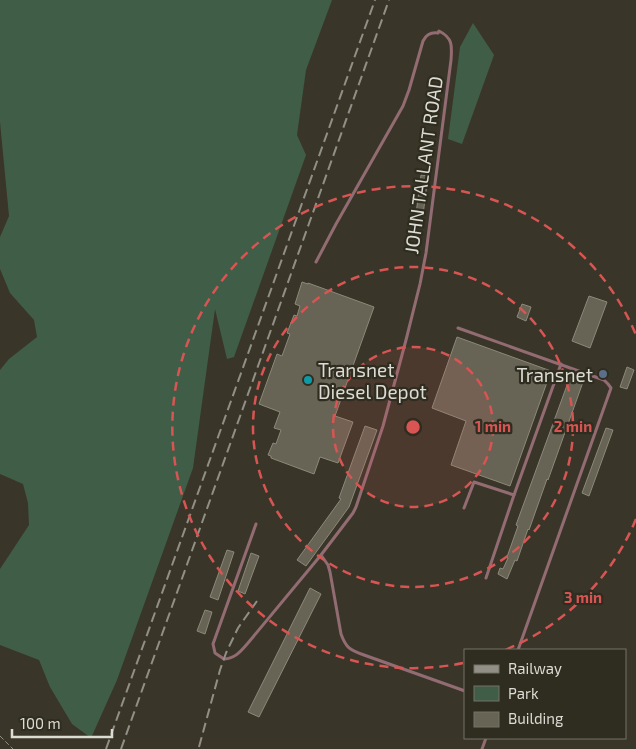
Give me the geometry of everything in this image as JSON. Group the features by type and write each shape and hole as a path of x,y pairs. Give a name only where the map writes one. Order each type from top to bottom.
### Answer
{"lane":[{"name":"JOHN TALLANT ROAD","path":"256,524 213,644 214,652 224,659 236,656 242,650 321,555 353,513 359,500 383,426 420,284 430,226 450,70 452,46 445,34 439,31 438,33 434,32 426,36 423,41 409,90 402,106 316,262"},
{"path":"458,328 604,380 610,388 518,649"},
{"path":"486,578 561,364"},
{"path":"464,508 472,484 475,481 514,495"},
{"path":"321,555 330,572 341,634 348,648 464,691"}],"path":[{"path":"0,736 13,749"}],"green space":[{"path":"0,0 332,0 306,70 297,135 306,155 234,357 227,359 215,309 193,468 117,680 91,738 72,724 50,687 39,660 0,645 0,569 29,525 28,503 23,484 0,474 0,370 9,359 37,337 34,320 10,293 0,269 0,237 9,216 0,122"},
{"path":"473,23 494,55 462,144 448,139 460,47"}],"building":[{"path":"421,175 428,176 423,215 416,214"},
{"name":"Transnet Diesel Depot","path":"302,282 374,307 335,416 353,422 338,463 320,457 314,474 271,458 268,455 273,443 276,444 281,430 274,428 280,412 259,404 277,354 282,356 290,334 287,333 294,315 297,316 300,306 295,304"},
{"path":"589,296 607,302 590,348 572,341"},
{"path":"522,304 531,307 526,321 517,317"},
{"path":"457,337 551,371 510,486 451,465 466,421 432,408"},
{"path":"627,367 634,370 627,389 620,387"},
{"path":"570,377 583,382 529,530 517,561 515,560 507,579 498,574 500,568 503,569 508,558 518,526 516,525"},
{"path":"365,426 377,430 349,507 306,566 297,560 341,499 339,498"},
{"path":"606,428 613,430 589,496 582,493"},
{"path":"227,550 234,552 218,600 210,597"},
{"path":"251,553 259,556 245,594 238,591"},
{"path":"310,588 321,594 259,717 248,712"},
{"path":"205,610 212,612 205,634 197,631"}],"railway":[{"path":"106,749 375,0"},
{"path":"121,749 389,0"},
{"path":"199,747 226,653 238,628 257,601"}],"place":[{"name":"Transnet","path":"603,374"},
{"name":"Transnet Diesel Depot","path":"308,380"}]}
